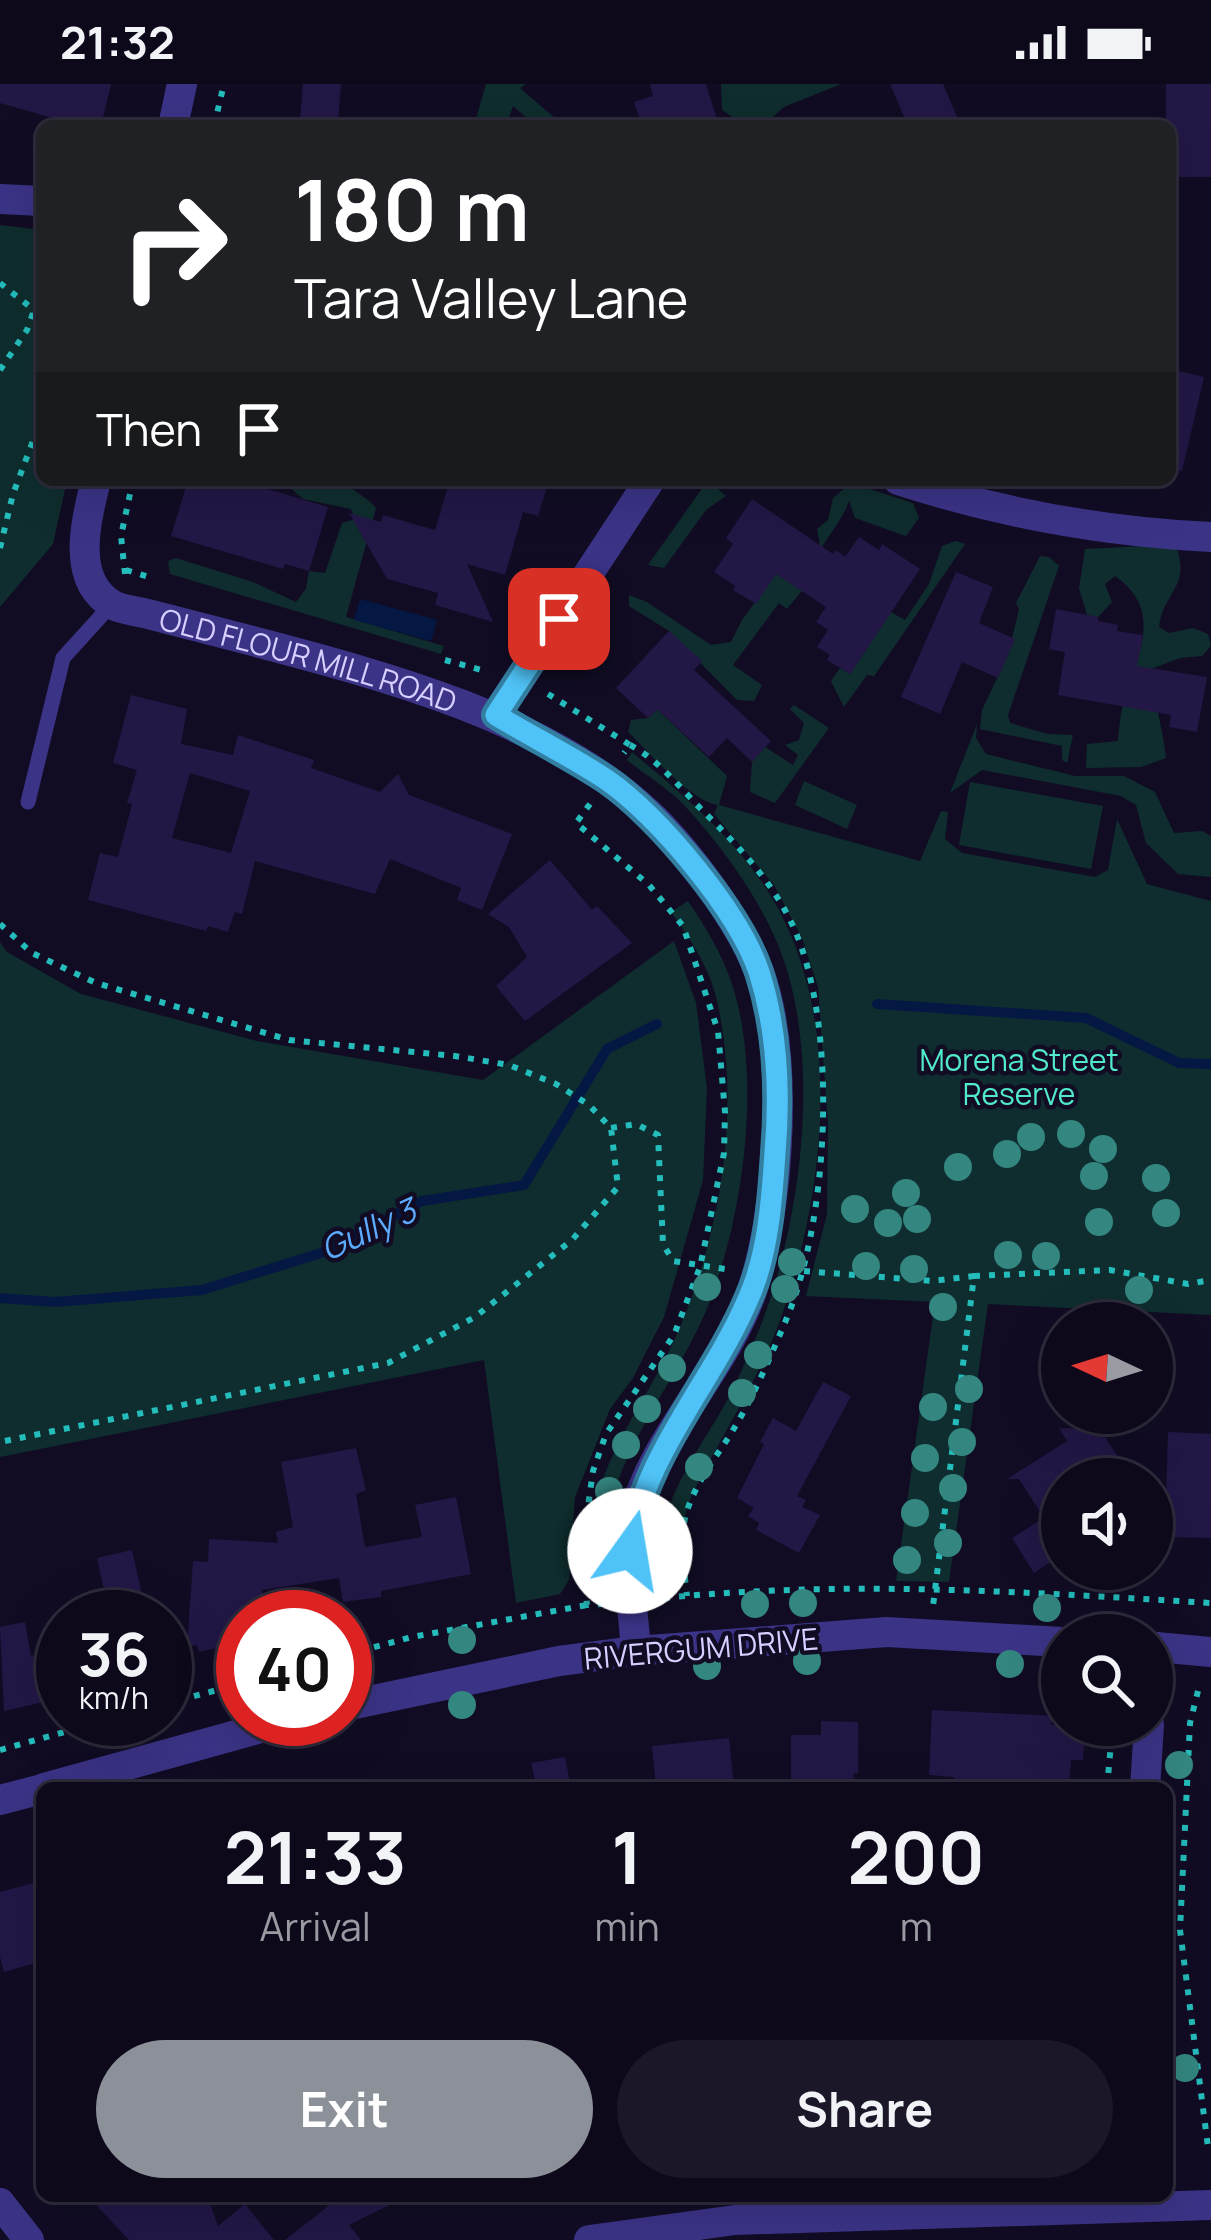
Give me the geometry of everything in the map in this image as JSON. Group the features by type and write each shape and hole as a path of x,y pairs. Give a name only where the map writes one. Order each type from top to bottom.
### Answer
{"street":[{"path":"173,120 182,84"},
{"path":"0,199 36,201"},
{"path":"94,486 82,536 91,580 112,604"},
{"path":"496,715 646,486"},
{"path":"921,486 1054,520 1126,532 1211,537"},
{"name":"OLD FLOUR MILL ROAD","path":"112,604 295,652 496,715 608,781 650,815 700,876 758,968 772,1031 778,1125 772,1200 742,1312 703,1389 659,1456 634,1513 630,1551 636,1651"},
{"name":"RIVERGUM DRIVE","path":"372,1700 453,1681 636,1651 887,1632 1041,1641"},
{"path":"1173,1649 1211,1652"},
{"path":"65,1782 216,1740"},
{"path":"1144,1782 1147,1746"},
{"path":"0,1800 36,1790"},
{"path":"1173,2201 1211,2205"},
{"path":"589,2240 735,2220 1117,2202"},
{"path":"0,2204 29,2240"}],"lane":[{"path":"28,802 63,658 112,604"}],"path":[{"path":"215,120 224,84"},
{"path":"0,284 36,314"},
{"path":"0,370 34,310"},
{"path":"0,548 13,494 36,433"},
{"path":"112,604 126,570 121,536 133,486"},
{"path":"126,570 170,583"},
{"path":"434,657 516,680 554,697 630,745 576,824 649,886 682,926 718,1031 724,1153 700,1267 674,1335 606,1434 593,1471 582,1550 587,1605"},
{"path":"0,924 32,953 96,983 289,1040 455,1056 509,1065 556,1084 589,1105 611,1128 618,1186 572,1240 475,1316 388,1363 0,1442"},
{"path":"611,1128 636,1124 658,1135 663,1244 673,1261 700,1267"},
{"path":"756,1271 850,1272 932,1281 1110,1270 1188,1284 1211,1280"},
{"path":"929,1634 974,1276"},
{"path":"372,1648 587,1605 788,1587 935,1586 1211,1603"},
{"path":"1198,1691 1190,1723 1180,1930 1208,2147"},
{"path":"0,1750 36,1740"},
{"path":"1108,1782 1111,1746"}],"green space":[{"path":"486,84 526,84 520,88 558,120 529,120 513,106 508,120 476,120"},
{"path":"721,84 841,84 784,107 770,120 737,120 722,110"},
{"path":"0,225 36,229 36,486 66,486 53,544 0,607"},
{"path":"288,486 349,486 376,508 346,617 444,646 441,654 170,574 168,561 176,558 253,582 296,602 306,589 309,571 325,573 342,523 355,519 351,509 303,499"},
{"path":"704,486 715,486 726,496 706,510 664,568 648,565"},
{"path":"847,486 860,486 913,503 919,518 906,536 855,518 849,501 821,548 813,577 787,609 779,603 733,665 762,685 754,701 737,700 669,631 629,606 629,595 711,645 731,642 784,563 800,572 820,545 817,529 828,520 833,498"},
{"path":"956,541 965,544 874,676 867,675 844,707 831,681 840,668 850,674 891,612 905,620 929,584 942,546"},
{"path":"1085,549 1177,549 1180,562 1178,581 1159,627 1169,633 1193,628 1208,634 1211,646 1202,656 1151,669 1166,758 1141,767 1086,768 1087,744 1118,741 1143,620 1140,604 1115,576 1105,584 1112,602 1098,617 1087,615 1079,588"},
{"path":"1040,556 1059,566 1008,715 1010,723 1048,734 1073,735 1067,763 1062,760 1062,746 980,729 982,710 1008,655 1019,609 1016,603"},
{"path":"794,705 829,728 775,803 750,792 752,762 765,747 793,765 798,755 785,745 799,740 804,723 790,709"},
{"name":"Morena Street Reserve","path":"657,709 727,776 719,805 920,861 941,811 948,812 945,839 962,853 1095,877 1108,870 1117,819 1147,884 1211,901 1211,1315 1173,1313 1173,1302 988,1304 949,1582 896,1581 935,1302 806,1296 827,1214 828,1124 818,987 802,938 774,885 714,814 718,805 695,795 628,732 631,720 648,718"},
{"path":"977,724 976,738 986,754 1075,776 1124,776 1155,792 1174,833 1202,831 1211,836 1211,877 1178,874 1146,843 1136,805 1121,796 982,770 950,793"},
{"path":"632,752 714,825 766,888 799,958 819,1056 817,1159 799,1259 766,1355 692,1495 669,1592 660,1570 664,1522 685,1472 748,1356 787,1239 801,1143 801,1046 783,958 754,897 684,805 627,760"},
{"path":"804,781 857,805 847,829 795,805"},
{"path":"970,782 1103,806 1091,869 959,845"},
{"path":"688,901 722,960 741,1018 747,1101 740,1188 708,1306 619,1479 601,1602 588,1567 602,1482 681,1325 707,1247 723,1165 727,1082 717,1001 704,965 671,912"},
{"path":"674,941 696,1003 707,1088 703,1180 664,1317 633,1378 610,1409 575,1497 569,1580 560,1594 516,1603 484,1360 0,1457 0,942 7,952 81,994 257,1041 483,1080"}],"water":[{"path":"360,599 437,620 431,641 354,620"}],"building":[{"path":"0,84 111,84 102,120 59,120 0,103"},
{"path":"303,84 341,84 338,120 300,119"},
{"path":"650,84 706,84 717,120 640,120 634,102 653,96"},
{"path":"890,84 943,84 958,120 905,120"},
{"path":"1166,84 1211,84 1211,177 1177,177 1176,120 1166,120"},
{"path":"1176,370 1204,377 1182,471 1176,470"},
{"path":"186,486 257,486 328,507 309,571 285,564 283,569 171,536"},
{"path":"448,486 547,486 538,516 523,512 505,575 467,564 493,622 435,605 438,593 387,579 349,513 381,522 383,515 435,530"},
{"path":"752,499 833,554 836,550 845,557 859,537 879,550 882,544 920,569 850,674 827,660 830,655 817,647 828,630 816,622 826,607 776,574 756,604 714,572 733,544 726,538"},
{"path":"956,572 993,587 979,623 1015,639 998,678 962,662 940,714 901,697"},
{"path":"1056,609 1098,617 1098,621 1118,625 1117,631 1143,635 1137,666 1207,677 1197,732 1169,727 1171,715 1058,695 1065,652 1049,649"},
{"path":"669,631 702,661 694,670 771,741 752,762 727,738 709,757 657,709 648,718 616,688"},
{"path":"131,695 187,709 181,744 233,755 238,735 314,760 311,768 380,792 398,774 409,795 512,834 482,910 457,900 461,888 390,859 375,894 255,861 242,914 235,912 228,932 208,926 206,931 88,900 100,853 118,857 132,804 127,803 137,770 113,763","holes":["190,773 250,791 231,853 172,838"]},
{"path":"550,860 592,910 597,906 632,943 525,1021 496,986 527,957 509,927 488,914"},
{"path":"823,1382 851,1396 797,1496 806,1500 802,1507 820,1515 799,1553 756,1530 759,1523 748,1516 754,1508 737,1498 773,1418 796,1431"},
{"path":"1063,1434 1103,1434 1118,1457 1041,1458 1041,1513 1019,1479 1007,1479 1067,1441"},
{"path":"1168,1434 1211,1434 1211,1538 1173,1537 1173,1458 1167,1458"},
{"path":"356,1448 366,1490 356,1494 365,1547 422,1537 415,1505 456,1497 471,1574 381,1591 381,1597 372,1598 372,1590 341,1590 339,1578 262,1590 216,1590 216,1648 199,1652 197,1645 192,1646 193,1561 208,1562 209,1539 278,1543 276,1532 293,1527 281,1462"},
{"path":"1041,1520 1041,1568 1034,1573 1012,1538"},
{"path":"132,1550 141,1590 104,1590 97,1558"},
{"path":"25,1622 31,1656 36,1655 36,1704 4,1711 0,1627"},
{"path":"932,1710 1041,1715 1041,1746 1084,1746 1083,1760 1071,1760 1069,1782 954,1782 954,1777 929,1775"},
{"path":"821,1721 858,1722 858,1773 853,1782 791,1779 791,1735 821,1735"},
{"path":"729,1738 733,1782 655,1782 652,1746"},
{"path":"565,1757 570,1782 536,1782 531,1763"},
{"path":"36,1882 36,1963 4,1972 0,1957 0,1892"},
{"path":"94,2202 209,2202 218,2226 245,2204 274,2240 129,2240"},
{"path":"333,2202 396,2202 349,2225 361,2240 285,2240"}],"waterway":[{"name":"Gully 3","path":"877,1004 1086,1018 1179,1063 1211,1064"},
{"name":"Gully 3","path":"0,1298 55,1302 202,1290 321,1253 422,1201 524,1185 607,1049 657,1024"}],"route":[{"path":"559,619 496,715 608,781 650,815 700,876 758,968 772,1031 778,1125 772,1200 751,1293 703,1389 659,1456 634,1513 630,1551"}]}
